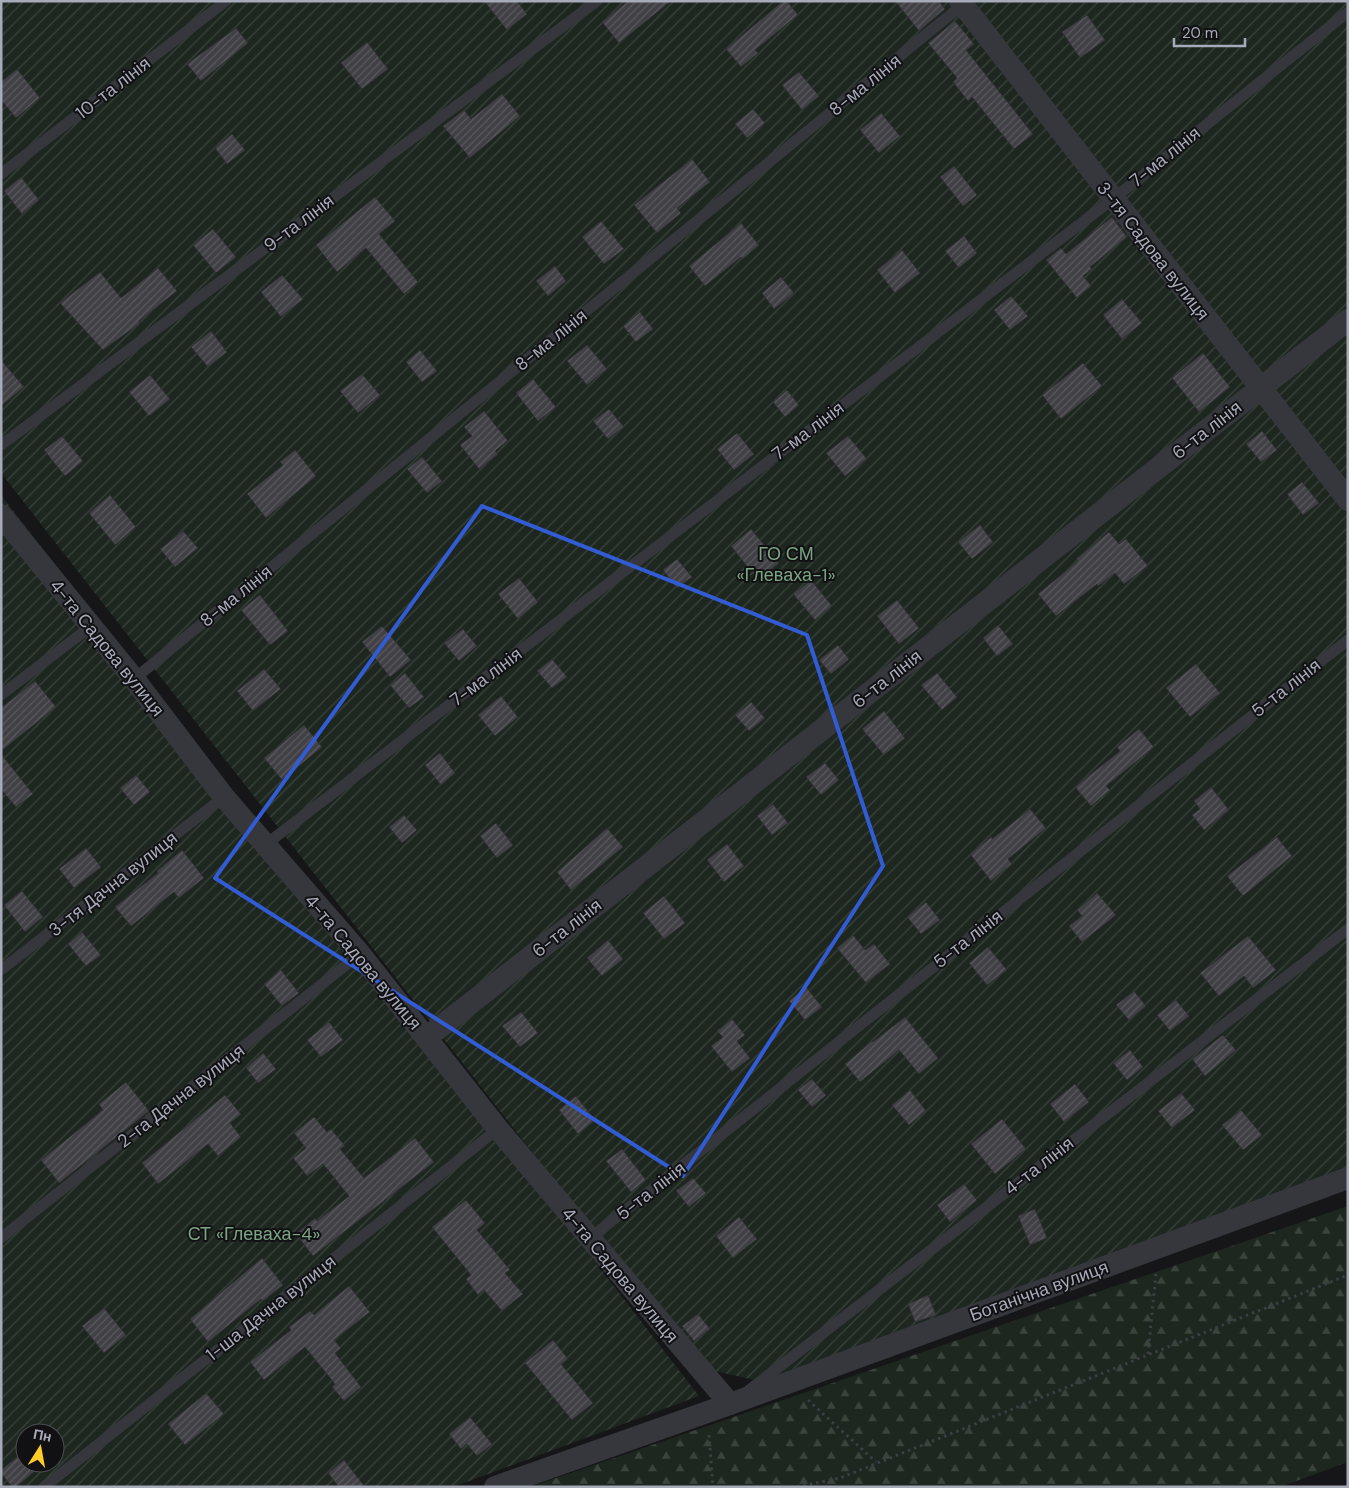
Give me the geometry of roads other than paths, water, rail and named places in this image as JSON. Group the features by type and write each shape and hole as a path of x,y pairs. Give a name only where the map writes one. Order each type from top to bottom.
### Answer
{"street":[{"name":"3-тя Садова вулиця","path":"963,2 1113,199 1348,500"},
{"name":"6-та лінія","path":"426,1038 1348,320"},
{"name":"4-та Садова вулиця","path":"1,515 134,679 224,797 360,954 498,1129 730,1404"},
{"name":"Ботанічна вулиця","path":"495,1487 730,1404 1348,1178"}],"lane":[{"name":"10-та лінія","path":"1,174 226,1"},
{"name":"9-та лінія","path":"1,445 597,1"},
{"name":"8-ма лінія","path":"134,679 963,2"},
{"name":"7-ма лінія","path":"265,846 1113,199 1348,12"},
{"path":"1,695 90,627"},
{"name":"5-та лінія","path":"589,1239 1348,640"},
{"name":"3-тя Дачна вулиця","path":"1,970 224,797"},
{"name":"4-та лінія","path":"730,1404 1348,929"},
{"name":"2-га Дачна вулиця","path":"1,1238 360,954"},
{"name":"1-ша Дачна вулиця","path":"44,1487 498,1129"}],"park label":[{"name":"ГО СМ «Глеваха-1»","path":"786,564"},
{"name":"СТ «Глеваха-4»","path":"254,1234"}]}
